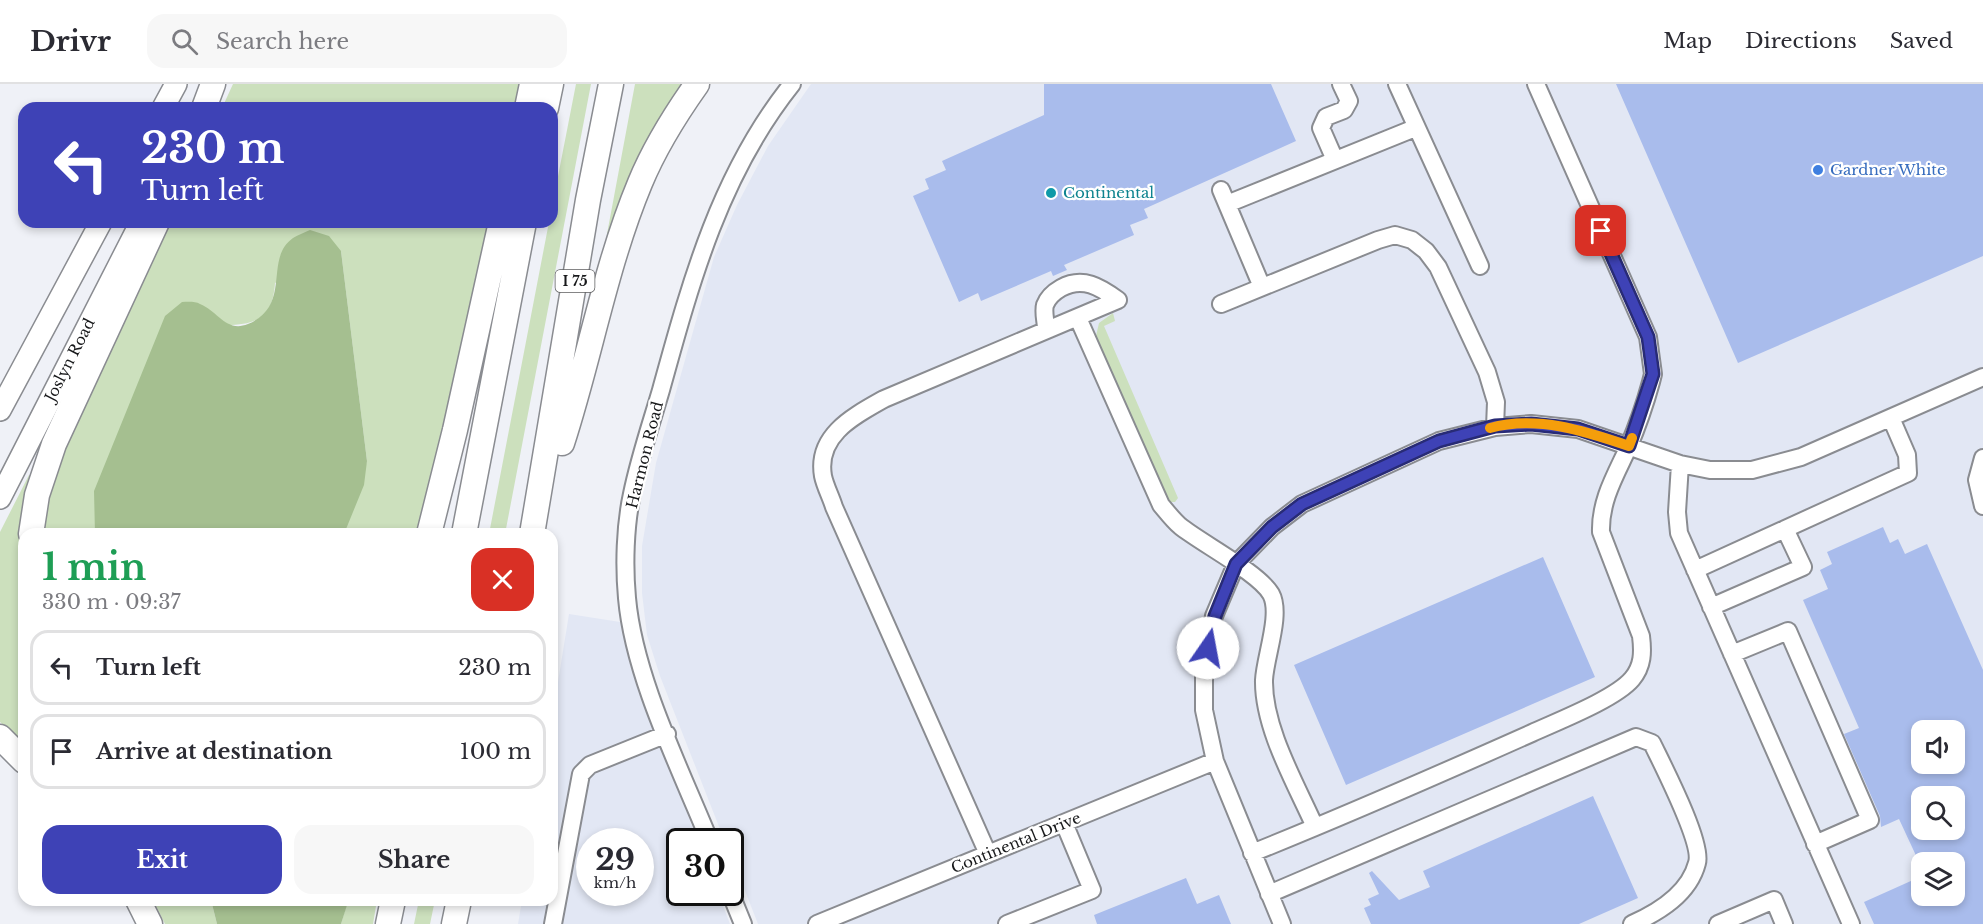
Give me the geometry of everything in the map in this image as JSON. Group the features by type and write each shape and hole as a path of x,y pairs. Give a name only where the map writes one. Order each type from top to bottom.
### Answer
{"highway":[{"path":"206,102 212,84"},
{"path":"528,102 532,84"},
{"path":"547,102 551,84"},
{"name":"I 75","path":"533,528 588,200 611,84"},
{"path":"543,479 563,442 600,303 621,232 640,181 661,141 697,84"},
{"path":"32,528 37,495 54,444 154,228"},
{"path":"430,528 455,430 500,228"},
{"path":"465,528 523,228"},
{"path":"0,737 18,755"},
{"path":"141,906 150,924"},
{"path":"388,924 392,906"},
{"path":"454,924 458,906"}],"main road":[{"path":"166,102 176,84"},
{"path":"202,102 212,84"},
{"path":"0,410 98,228"},
{"name":"Joslyn Road","path":"0,498 138,228"}],"street":[{"name":"Harmon Road","path":"704,828 646,682 635,644 627,598 627,548 632,495 693,274 701,253 727,188 775,105 792,84"},
{"path":"1335,160 1321,128 1326,117 1344,110 1349,101 1341,84"},
{"path":"1396,84 1480,266"},
{"path":"1252,853 1426,781 1597,704 1632,680 1640,665 1643,655 1641,636 1601,532 1600,516 1607,494 1629,446 1653,374 1648,337 1536,84"},
{"path":"1262,287 1224,197 1335,160 1415,128"},
{"path":"1221,304 1378,240 1395,235 1412,240 1426,251 1438,267 1486,372 1496,402 1495,426"},
{"path":"988,854 834,507 823,476 824,452 835,430 884,399 1118,300 1101,288 1084,282 1066,285 1053,293 1045,306 1046,329"},
{"path":"1078,318 1161,505 1178,524 1259,580 1273,597 1274,618 1264,681 1268,707 1275,735 1315,827"},
{"path":"1282,924 1215,761 1204,710 1204,664 1215,616 1236,564 1272,527 1302,504 1439,441 1495,426 1531,424 1578,429 1680,464 1710,470 1752,470 1801,457 1983,377"},
{"path":"1695,570 1908,473 1907,455 1891,418"},
{"path":"1983,458 1977,480 1983,506"},
{"path":"1680,464 1677,512 1679,533 1851,924"},
{"path":"1711,607 1803,567 1785,529"},
{"path":"1732,654 1788,631 1793,641 1870,820 1815,844"},
{"path":"558,897 581,774 590,765 667,734"},
{"path":"1269,894 1636,737 1653,743 1692,832 1698,862 1682,894 1651,916 1632,924"},
{"name":"Continental Drive","path":"817,924 1215,761"},
{"path":"1007,924 1092,890 1064,823"},
{"path":"1718,924 1774,900 1784,924"},
{"path":"553,924 556,906"},
{"path":"736,906 743,924"}],"shaded area":[{"path":"811,84 1983,84 1983,924 758,924 744,888 744,828 720,828 660,676 647,635 642,593 642,546 656,463 714,257 737,205 768,146"},
{"path":"569,614 620,622 631,668 693,828 666,828 666,906 723,906 730,924 518,924 521,906 558,906 558,682"}],"green space":[{"path":"233,84 522,84 518,102 225,102"},
{"path":"576,84 591,84 506,528 490,528 548,228 558,228 558,176"},
{"path":"635,84 684,84 611,235 607,234"},
{"path":"167,228 489,228 421,528 346,528 367,461 341,251 275,283 271,303 262,316 256,320 238,325 227,325 213,313 98,528 42,528 60,459"},
{"path":"310,230 329,236 341,251 367,461 364,485 346,528 95,528 94,491 165,316 182,302 193,302 206,307 234,326 248,324 262,316 270,306 274,294 284,247 293,238"},
{"path":"1113,313 1115,321 1104,326 1178,498 1175,502 1168,502 1096,336 1099,323"},
{"path":"29,475 34,478 21,528 18,528 18,739 0,722 0,532"},
{"path":"156,906 212,906 217,924 165,924"},
{"path":"212,906 347,906 341,924 217,924"},
{"path":"346,906 376,906 373,924 341,924"},
{"path":"418,906 434,906 430,924 414,924"}],"building":[{"name":"Continental","path":"1044,84 1271,84 1296,141 1144,209 1148,218 1130,225 1134,235 1064,265 1067,270 1053,276 1051,271 981,301 978,293 959,302 913,196 929,189 925,179 946,170 942,161 1044,115"},
{"name":"Gardner White","path":"1616,84 1983,84 1983,256 1738,363"},
{"path":"1883,527 1890,543 1898,539 1905,554 1927,544 1983,670 1983,924 1874,924 1864,902 1911,881 1911,906 1965,906 1965,852 1914,852 1899,819 1881,827 1880,816 1844,734 1859,728 1803,600 1828,589 1820,570 1832,564 1827,552"},
{"path":"1543,557 1595,677 1346,785 1294,665"},
{"path":"1593,796 1638,898 1579,924 1371,924 1364,908 1371,905 1368,899 1379,894 1369,873 1372,871 1399,900 1430,887 1423,871"},
{"path":"1186,878 1197,904 1219,895 1231,924 1097,924 1094,915"}],"slow traffic":[{"path":"1490,428 1531,424 1578,429 1629,446 1632,438"}],"place":[{"name":"Gardner White","path":"1818,170"},
{"name":"Continental","path":"1051,193"}],"route":[{"path":"1208,648 1215,616 1236,564 1272,527 1302,504 1439,441 1495,426 1531,424 1578,429 1629,446 1653,374 1648,337 1601,231"}]}
